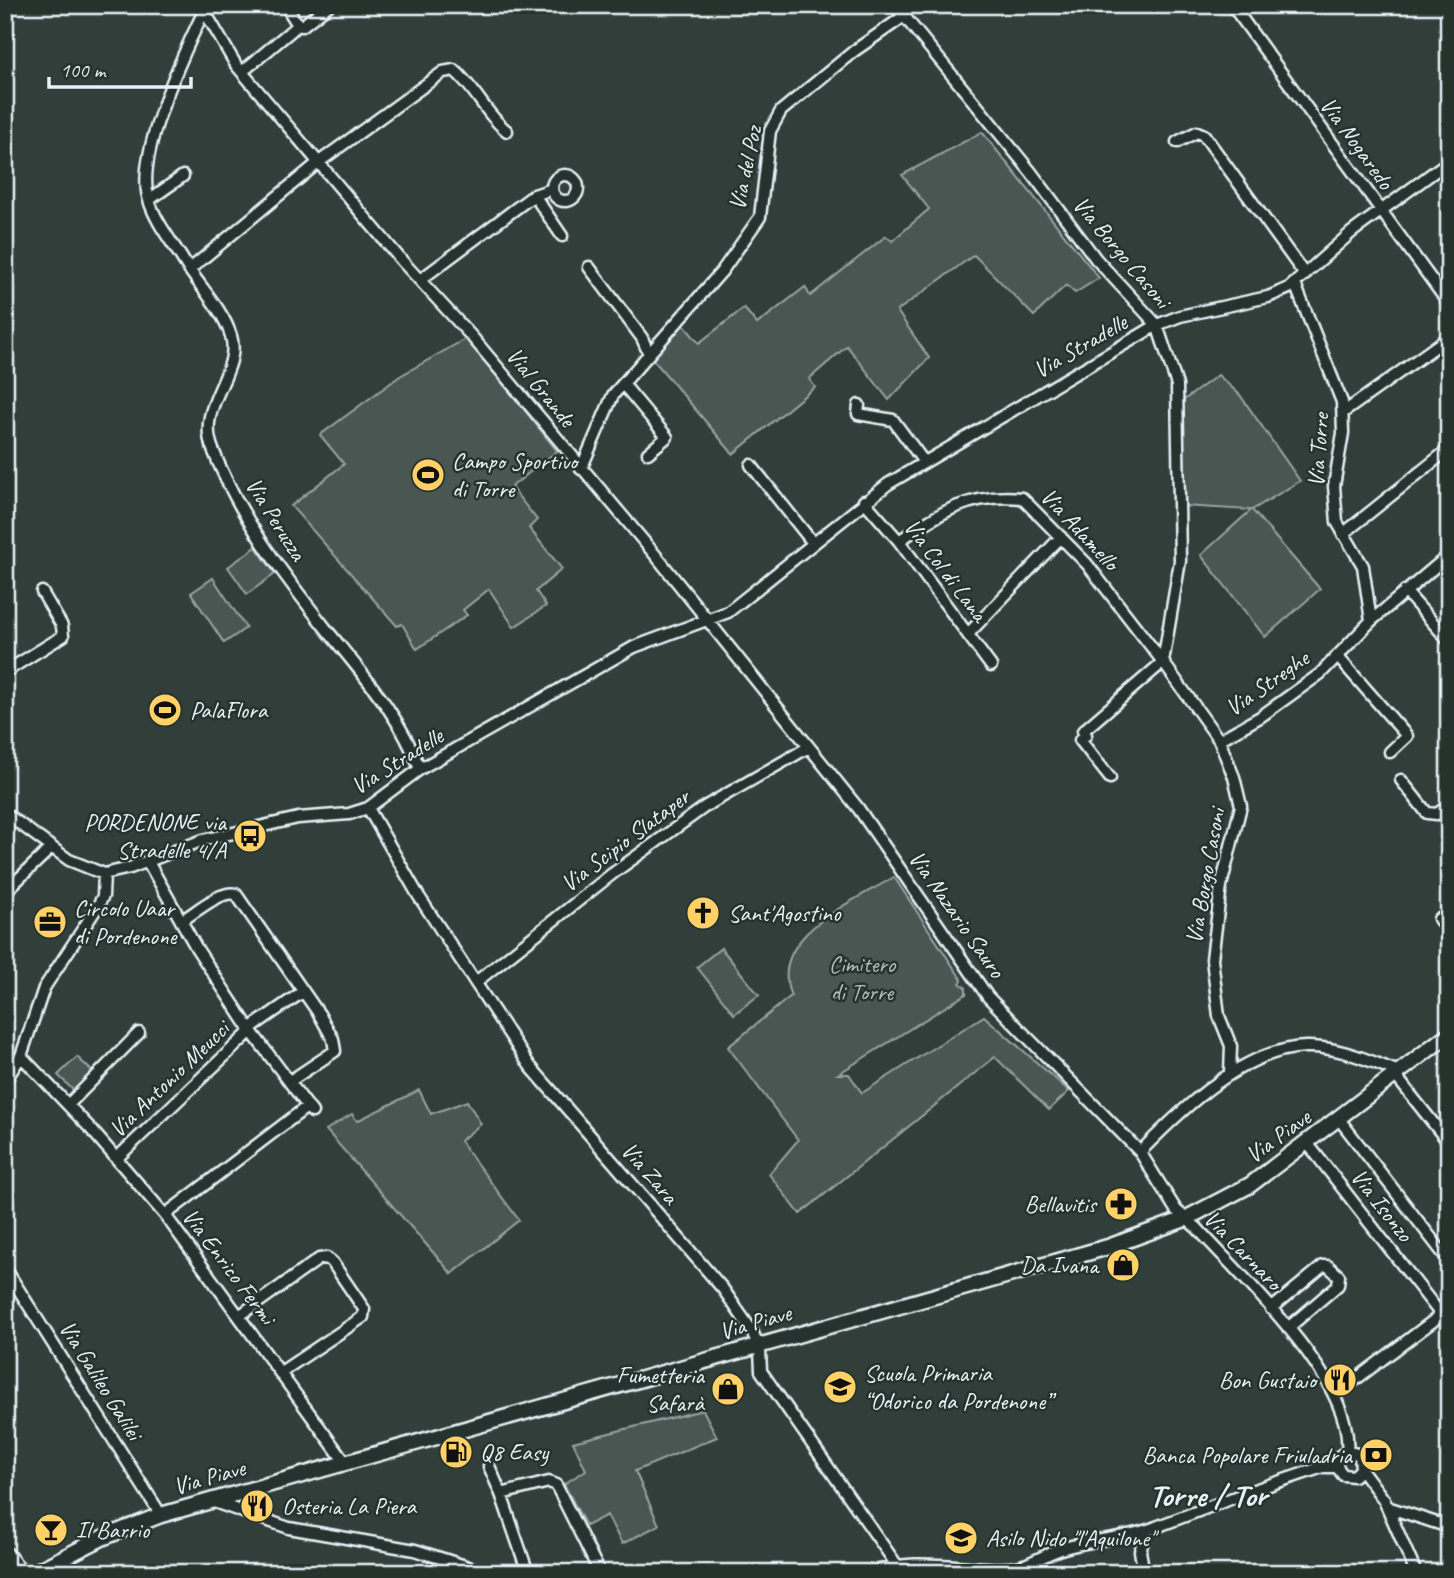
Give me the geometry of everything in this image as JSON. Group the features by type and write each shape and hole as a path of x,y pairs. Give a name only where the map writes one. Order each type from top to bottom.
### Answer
{"street":[{"path":"293,5 288,9 298,26"},
{"path":"242,72 298,26 302,26 329,5"},
{"name":"Via Borgo Casoni","path":"895,5 1031,172 1096,259 1157,325 1177,385 1180,561 1163,662 1219,740 1241,806 1221,886 1212,959 1219,1016 1231,1046 1230,1073"},
{"name":"Via Nogaredo","path":"1232,5 1449,304"},
{"name":"Vial Grande","path":"203,8 242,72 473,338 707,621"},
{"name":"Via Peruzza","path":"203,8 182,56 149,152 145,173 149,200 232,337 229,365 213,403 208,427 210,444 237,504 304,601 394,713 420,769"},
{"name":"Via del Poz","path":"581,469 613,395 722,271 760,217 770,131 781,111 855,51 904,17"},
{"path":"189,270 320,162 443,72 454,69 464,78 495,121 507,131"},
{"path":"1177,142 1197,132 1204,135 1305,275"},
{"name":"Via Stradelle","path":"104,874 148,862 202,840 298,818 349,814 369,808 420,769 634,647 728,612 864,501 923,462 1157,325 1180,316 1268,297 1295,284 1379,210 1449,161"},
{"path":"149,200 183,176"},
{"path":"420,280 534,195 552,189"},
{"path":"534,195 562,236"},
{"path":"589,267 642,338 649,354"},
{"name":"Via Torre","path":"1295,284 1344,412 1335,486 1337,522 1363,566 1371,621"},
{"path":"1344,412 1449,337"},
{"path":"623,384 667,437 648,453"},
{"path":"859,405 858,414 893,419 923,462"},
{"path":"1343,534 1449,449"},
{"path":"751,466 813,543"},
{"name":"Via Adamello","path":"899,541 946,509 1009,496 1022,498 1031,504 1087,564 1163,662"},
{"name":"Via Col di Lana","path":"864,501 899,541 991,666"},
{"path":"969,633 1061,537"},
{"name":"Via Streghe","path":"1219,740 1260,717 1320,674 1371,621 1449,555"},
{"path":"1405,591 1449,641"},
{"path":"5,672 63,636 62,626 42,592"},
{"name":"Via Nazario Sauro","path":"707,621 858,808 988,997 1140,1152 1185,1219"},
{"name":"Via Streghe","path":"1337,656 1407,736 1390,752"},
{"path":"1110,778 1080,740 1086,735 1083,731 1163,662"},
{"name":"Via Scipio Slataper","path":"476,982 612,874 706,806 809,747"},
{"path":"1401,780 1427,813 1437,814 1449,805"},
{"name":"Via Zara","path":"369,808 418,895 530,1066 723,1289 758,1345 761,1371 896,1564"},
{"path":"5,813 78,865 104,874 103,896 44,988 21,1056 5,1081"},
{"path":"5,892 51,848"},
{"path":"148,862 181,922 250,1030 310,1109 165,1215"},
{"path":"181,922 219,898 231,893 236,894 301,993 318,1014 332,1039 335,1051 290,1081"},
{"path":"1439,919 1449,932"},
{"name":"Via Antonio Meucci","path":"117,1158 250,1030 301,993"},
{"path":"68,1105 139,1033"},
{"name":"Via Piave","path":"33,1573 102,1538 160,1515 1108,1247 1185,1219 1250,1185 1308,1144 1449,1034"},
{"path":"1140,1152 1230,1073 1279,1051 1307,1046 1350,1054 1397,1074 1449,1143"},
{"name":"Via Enrico Fermi","path":"21,1056 117,1158 165,1215 345,1462"},
{"path":"1339,1119 1449,1261"},
{"name":"Via Isonzo","path":"1308,1144 1445,1312 1449,1325"},
{"name":"Via Carnaro","path":"1185,1219 1197,1228 1307,1350 1335,1395 1349,1436 1347,1451"},
{"path":"239,1316 319,1259 327,1258 332,1262 364,1309 363,1317 281,1372"},
{"name":"Via Carnaro","path":"1270,1309 1323,1266 1330,1267 1339,1276 1338,1285 1288,1328"},
{"name":"Via Galileo Galilei","path":"5,1268 160,1515"},
{"path":"1335,1395 1445,1312"},
{"path":"1337,1467 1338,1457 1347,1451 1360,1455 1361,1469 1387,1507 1416,1573"},
{"path":"489,1466 528,1573"},
{"path":"1144,1573 1140,1551 1146,1534 1156,1527 1254,1490 1323,1468 1337,1467 1348,1476 1361,1469"},
{"path":"501,1493 549,1482 556,1485 600,1573"},
{"path":"205,1502 228,1505 251,1516 318,1534 415,1550 487,1573"},
{"path":"1387,1507 1449,1527"},
{"path":"871,1573 896,1564 937,1570 1010,1568 1037,1561 1067,1548 1130,1532 1146,1534"},
{"path":"1037,1561 1037,1573"}],"green space":[{"path":"982,132 1099,278 1075,293 1066,285 1034,316 974,255 897,311 929,358 889,400 847,346 809,379 815,387 733,454 651,357 682,323 699,343 744,308 757,324 805,287 810,296 886,236 892,241 929,209 902,175"},
{"name":"Campo Sportivo di Torre","path":"467,338 557,451 511,487 537,520 529,528 562,569 536,591 546,606 514,627 489,589 463,610 467,615 417,649 402,624 397,626 291,506 344,464 320,435 400,376"},
{"path":"1218,375 1240,395 1300,481 1252,510 1320,589 1265,637 1201,555 1251,510 1183,506 1184,400"},
{"path":"256,547 275,574 247,594 228,567"},
{"path":"213,578 246,628 224,643 191,593"},
{"name":"Cimitero di Torre","path":"894,877 962,980 960,983 966,988 966,994 838,1074 849,1074 862,1093 984,1016 1069,1091 1049,1110 995,1057 800,1214 769,1174 798,1140 728,1047 791,996 787,975 791,956 802,939 818,923 837,910"},
{"path":"721,948 759,995 734,1014 697,967"},
{"path":"77,1057 93,1072 74,1091 58,1075"},
{"path":"419,1090 431,1114 467,1101 481,1124 460,1141 519,1220 452,1274 326,1130 352,1114 357,1121"},
{"path":"703,1410 717,1437 635,1471 659,1525 622,1544 607,1515 586,1526 564,1484 586,1470 573,1442"}],"place":[{"name":"Campo Sportivo di Torre","path":"428,475"},
{"name":"PalaFlora","path":"165,710"},
{"name":"PORDENONE via Stradelle 4/A","path":"250,836"},
{"name":"Sant'Agostino","path":"703,913"},
{"name":"Circolo Uaar di Pordenone","path":"50,922"},
{"name":"Bellavitis","path":"1121,1204"},
{"name":"Da Ivana","path":"1123,1265"},
{"name":"Bon Gustaio","path":"1340,1380"},
{"name":"Scuola Primaria “Odorico da Pordenone”","path":"840,1387"},
{"name":"Fumetteria Safarà","path":"728,1389"},
{"name":"Q8 Easy","path":"456,1452"},
{"name":"Banca Popolare Friuladria","path":"1376,1455"},
{"name":"Osteria La Piera","path":"257,1506"},
{"name":"Il Barrio","path":"51,1530"},
{"name":"Asilo Nido \"l'Aquilone\"","path":"961,1538"}],"district":[{"name":"Torre / Tor","path":"1208,1495"}]}
